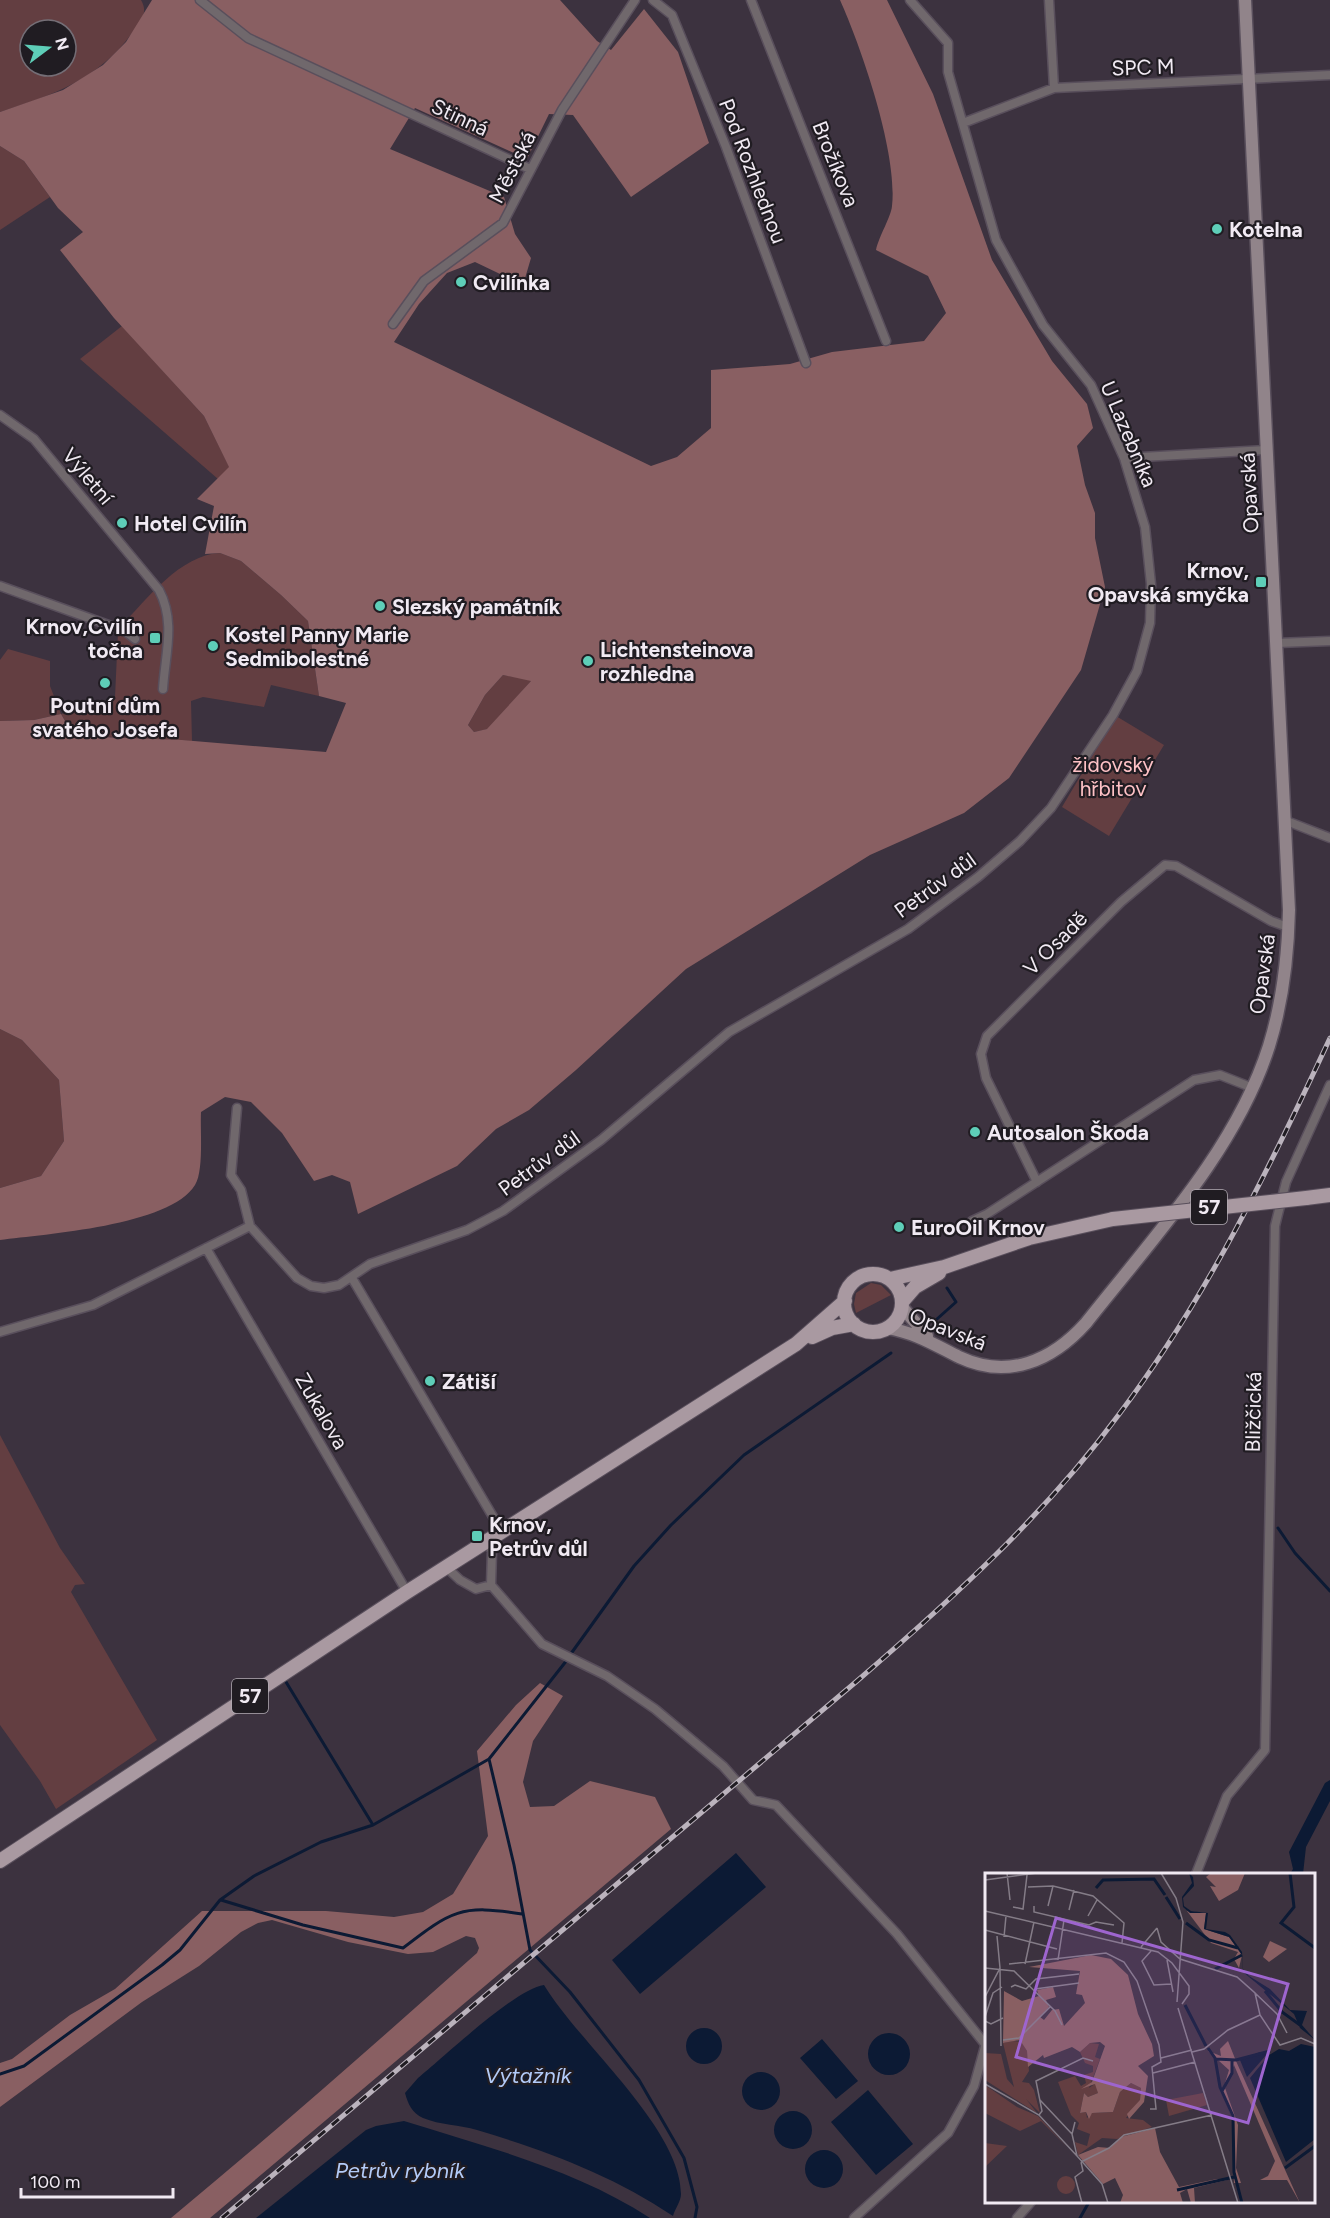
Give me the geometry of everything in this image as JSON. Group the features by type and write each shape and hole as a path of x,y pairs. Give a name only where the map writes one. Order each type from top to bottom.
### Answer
{"main road":[{"name":"Opavská","path":"887,1328 932,1341 968,1360 1001,1367 1035,1362 1062,1347 1086,1323 1203,1171 1231,1129 1253,1088 1269,1046 1279,1009 1287,958 1288,927 1277,643 1245,0"},
{"name":"57","path":"796,1344 844,1301 849,1286 861,1276 876,1274 890,1279 944,1267 1029,1238 1113,1219 1330,1195"},
{"name":"57","path":"0,1861 407,1592 796,1344 832,1328 854,1324 872,1332 887,1328 895,1321 902,1305 915,1287 944,1267"},
{"path":"890,1279 898,1287 902,1305 910,1320 932,1341"},
{"path":"844,1301 846,1311 854,1324"}],"street":[{"name":"Stinná","path":"200,0 249,38 530,169"},
{"name":"Městská","path":"393,324 424,281 503,223 562,110 635,0"},
{"name":"Pod Rozhlednou","path":"653,0 672,15 726,147 806,363"},
{"name":"Brožíkova","path":"752,0 886,341"},
{"name":"U Lazebníka","path":"910,0 948,43 948,72 996,240 1043,325 1091,385 1124,458 1145,527 1151,584 1150,622 1137,671 1113,715 1051,808"},
{"path":"1049,0 1054,88"},
{"name":"SPC M","path":"963,123 1054,88 1330,75"},
{"name":"Výletní","path":"0,415 34,439 159,590 168,611 169,632 163,689"},
{"path":"1124,458 1266,450"},
{"path":"0,586 125,631 135,639"},
{"path":"1277,643 1330,641"},
{"name":"Petrův důl","path":"250,1226 274,1255 304,1282 324,1288 339,1285 370,1264 467,1230 503,1211 601,1140 729,1032 908,929 978,877 1020,841 1051,808"},
{"path":"1284,820 1330,838"},
{"name":"V Osadě","path":"1037,1182 986,1078 981,1054 987,1036 1121,902 1165,865 1176,866 1271,921 1288,927"},
{"path":"972,1221 1198,1078 1213,1075 1224,1076 1253,1088"},
{"name":"Bližčická","path":"1197,1873 1227,1796 1265,1750 1275,1226 1286,1182 1330,1085"},
{"path":"0,1332 93,1305 250,1226 241,1191 231,1175 237,1108"},
{"name":"Zukalova","path":"206,1248 407,1592"},
{"path":"352,1278 502,1532"},
{"path":"487,1541 492,1551 491,1585 542,1644 607,1676 646,1702 723,1766 753,1800 776,1805 897,1934 985,2043"},
{"path":"446,1567 460,1580 476,1589 491,1585"},
{"path":"854,2218 948,2133 974,2086 985,2048"},
{"path":"1017,2218 1030,2203"}],"green space":[{"path":"0,0 141,0 144,14 119,49 90,74 38,99 0,112"},
{"path":"0,146 24,161 50,197 0,230"},
{"path":"122,326 204,416 230,468 218,479 80,359"},
{"path":"220,553 241,561 308,621 319,696 271,685 264,707 203,697 191,701 192,741 74,735 61,714 110,702 115,697 118,632 121,626 165,580 191,561"},
{"path":"8,649 50,661 50,686 61,714 34,720 0,721 0,660"},
{"path":"503,675 532,680 488,729 474,732 468,725 485,695"},
{"name":"židovský hřbitov","path":"1116,716 1164,745 1109,836 1062,807"},
{"path":"0,1029 22,1040 59,1080 64,1141 41,1176 0,1188"},
{"path":"871,1283 881,1285 891,1295 856,1313 854,1304 856,1293"},
{"path":"0,1435 60,1548 85,1584 75,1585 71,1592 157,1740 56,1809 40,1781 0,1725"}],"shaded area":[{"path":"152,0 560,0 597,41 611,50 644,9 678,52 709,143 631,197 573,115 549,114 527,159 415,108 390,149 504,197 515,234 531,258 523,285 475,262 447,273 419,304 394,342 651,466 677,457 711,428 711,370 790,364 832,352 924,341 946,313 928,276 876,250 892,206 890,159 868,73 840,0 887,0 933,94 992,260 1052,361 1087,404 1093,428 1077,446 1085,485 1095,513 1095,538 1105,587 1081,670 1009,778 964,813 870,855 686,969 576,1070 529,1110 496,1129 457,1166 358,1214 350,1182 332,1175 314,1181 282,1133 251,1102 225,1097 201,1112 201,1160 198,1179 181,1199 160,1210 105,1226 0,1240 0,1188 41,1176 64,1141 59,1080 22,1040 0,1029 0,721 34,720 61,714 74,736 182,740 326,752 346,703 319,696 308,621 241,561 220,553 205,554 214,506 197,499 229,467 204,416 114,318 60,250 83,232 58,208 24,161 0,146 0,112 63,90 103,65 126,42","holes":["503,675 531,681 487,729 474,732 468,725 485,695"]},
{"path":"540,1683 563,1696 533,1741 523,1782 530,1807 554,1806 590,1781 655,1797 671,1829 210,2218 171,2218 477,1953 479,1948 475,1938 466,1936 433,1952 408,1954 348,1942 272,1920 258,1923 241,1932 199,1966 142,2002 0,2107 0,2063 12,2059 70,2015 115,1989 202,1911 326,1911 394,1917 423,1912 453,1894 488,1836 477,1751 516,1705"}],"water":[{"path":"1330,1780 1330,1801 1306,1847 1303,1873 1291,1873 1293,1869 1289,1852 1325,1783"},
{"path":"736,1853 766,1887 640,1994 612,1960"},
{"name":"Výtažník","path":"544,1985 560,2008 647,2114 664,2142 677,2168 681,2194 673,2216 603,2176 529,2147 477,2130 423,2118 413,2111 409,2104 405,2093 418,2078 498,2011 531,1989"},
{"path":"704,2028 717,2033 722,2046 717,2059 704,2064 691,2059 686,2046 691,2033"},
{"path":"889,2033 904,2039 910,2054 904,2069 889,2075 874,2069 868,2054 874,2039"},
{"path":"822,2039 858,2081 836,2099 800,2058"},
{"path":"761,2072 774,2078 780,2091 774,2104 761,2110 748,2104 742,2091 748,2078"},
{"path":"868,2090 913,2144 876,2175 831,2122"},
{"path":"793,2111 806,2117 812,2130 806,2143 793,2149 780,2143 774,2130 780,2117"},
{"name":"Petrův rybník","path":"404,2121 499,2150 562,2173 622,2201 650,2218 256,2218 366,2130"},
{"path":"824,2150 837,2156 843,2169 837,2182 824,2188 811,2182 805,2169 811,2156"}],"waterway":[{"path":"937,1319 956,1302 947,1288"},
{"path":"570,1655 634,1566 671,1525 744,1455 891,1353"},
{"path":"1278,1528 1295,1553 1330,1591"},
{"path":"0,2074 24,2066 162,1965 180,1950 220,1900 254,1876 321,1842 373,1825 489,1759 567,1660"},
{"path":"283,1677 373,1825"},
{"path":"489,1759 514,1865 530,1950 570,1992 639,2080 684,2158 697,2207 695,2218"},
{"path":"221,1900 303,1925 403,1948 433,1926 458,1913 484,1910 522,1914"},
{"path":"1080,2218 1088,2203"}],"railway":[{"path":"222,2218 857,1681 928,1619 1029,1521 1061,1486 1120,1413 1181,1324 1260,1184 1330,1038"}],"place":[{"name":"Kotelna","path":"1217,229"},
{"name":"Cvilínka","path":"461,282"},
{"name":"Hotel Cvilín","path":"122,523"},
{"name":"Krnov, Opavská smyčka","path":"1261,582"},
{"name":"Slezský památník","path":"380,606"},
{"name":"Krnov,Cvilín točna","path":"155,638"},
{"name":"Kostel Panny Marie Sedmibolestné","path":"213,646"},
{"name":"Lichtensteinova rozhledna","path":"588,661"},
{"name":"Poutní dům svatého Josefa","path":"105,683"},
{"name":"Autosalon Škoda","path":"975,1132"},
{"name":"EuroOil Krnov","path":"899,1227"},
{"name":"Zátiší","path":"430,1381"},
{"name":"Krnov, Petrův důl","path":"477,1536"}]}
